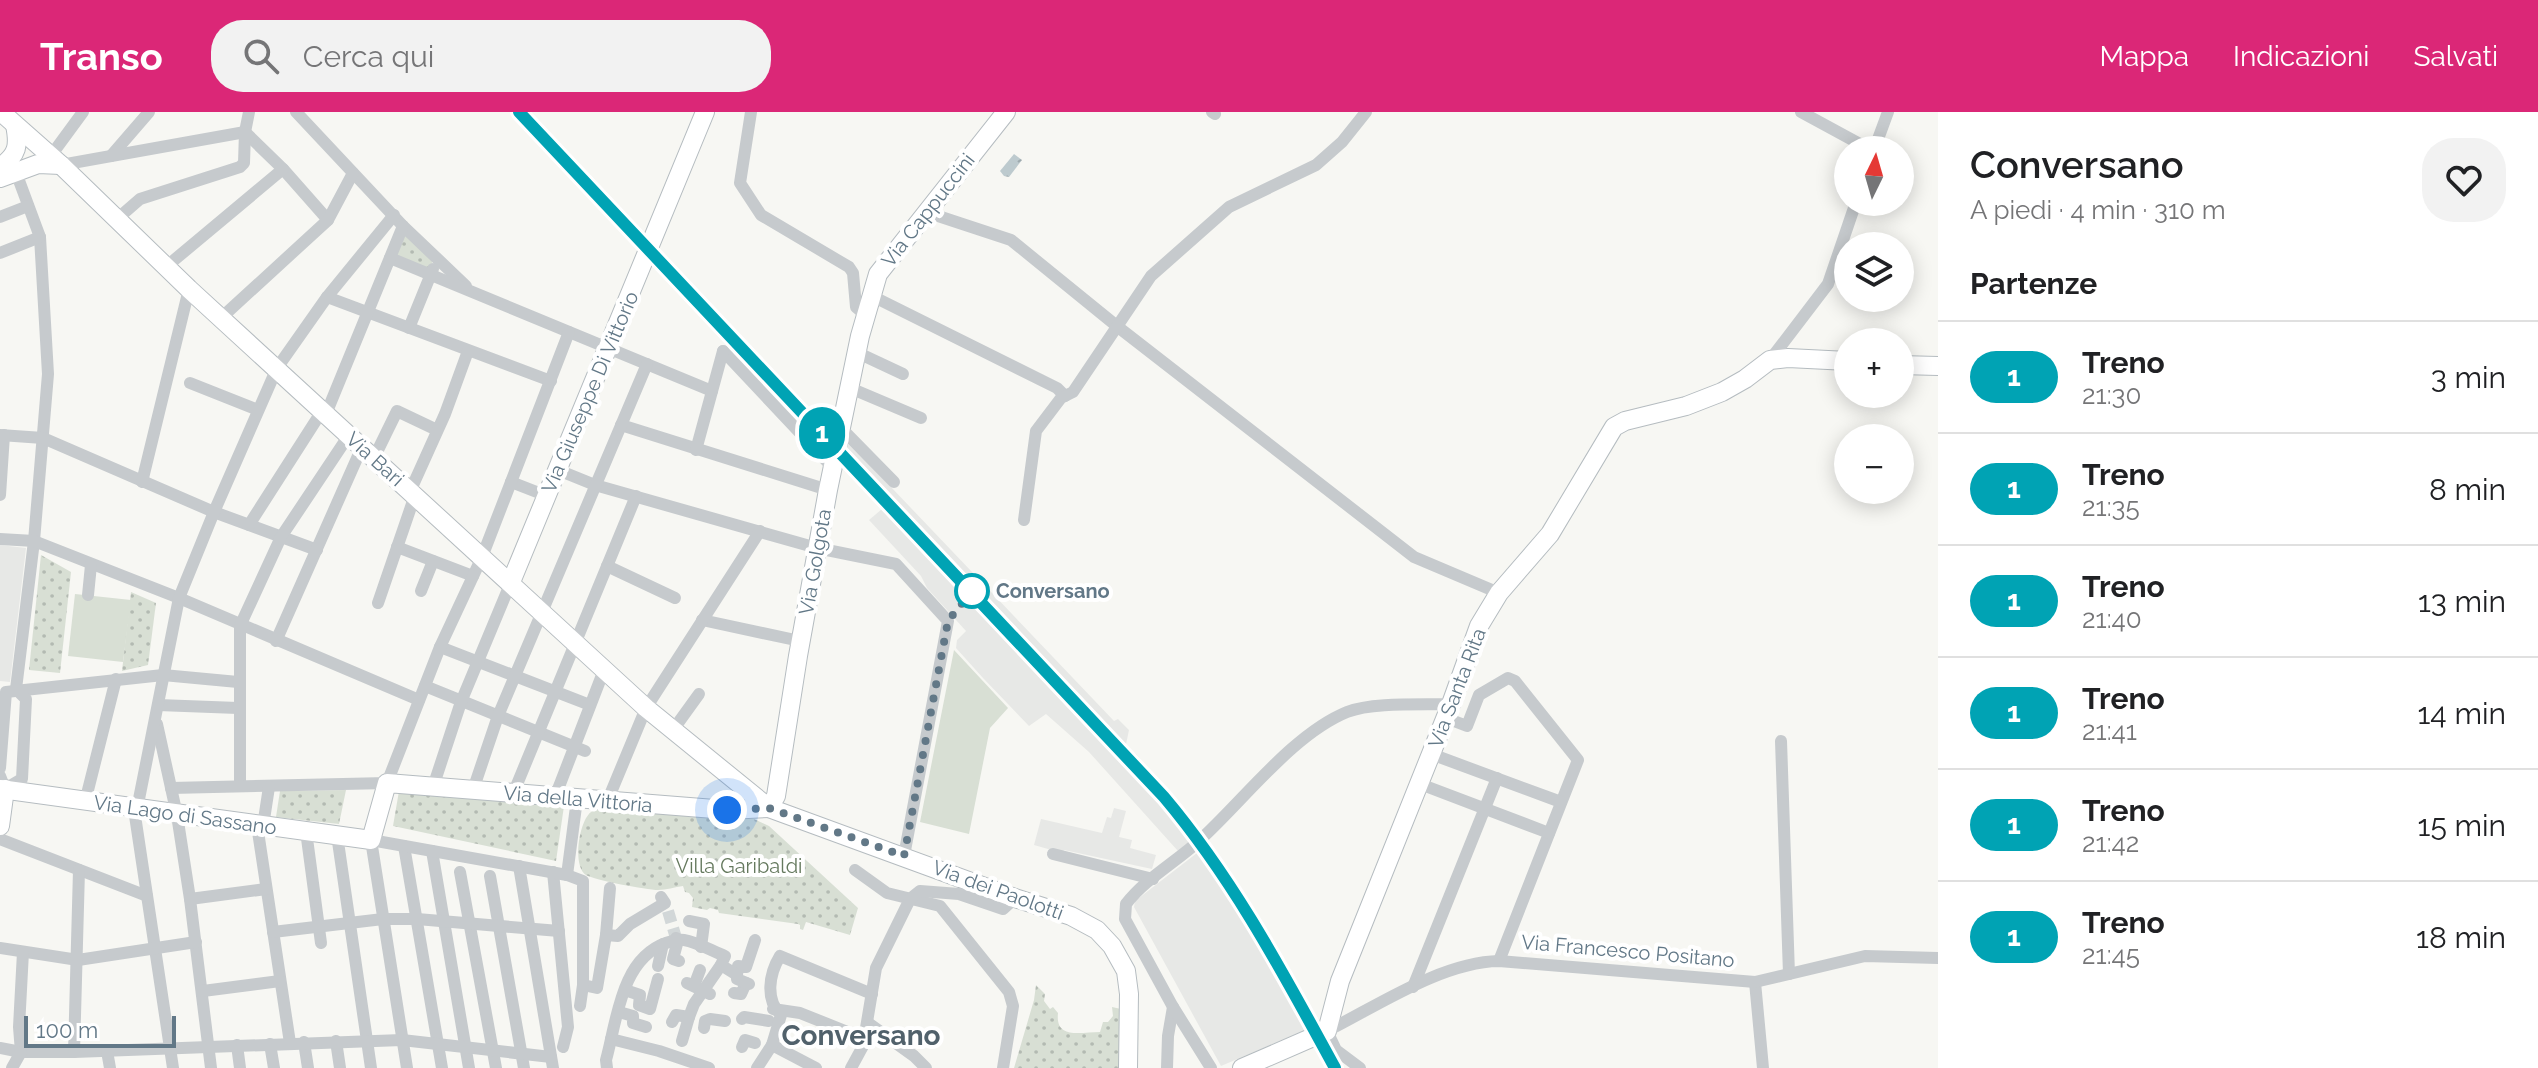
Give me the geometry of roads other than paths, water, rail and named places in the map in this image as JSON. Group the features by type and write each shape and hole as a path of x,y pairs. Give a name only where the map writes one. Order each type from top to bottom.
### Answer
{"street":[{"path":"16,689 34,541 48,374 40,237 23,190 29,164 83,112"},
{"path":"111,156 149,112"},
{"path":"117,219 140,199 240,167 244,163 249,112"},
{"path":"296,112 403,226 475,293"},
{"name":"Via Giuseppe Di Vittorio","path":"511,582 705,112"},
{"path":"751,112 740,183 745,192 761,215 849,267 853,273 856,307 867,316"},
{"name":"Via Cappuccini","path":"867,316 878,274 1006,112"},
{"path":"1024,520 1036,431 1061,398 1073,392 1151,276 1229,207 1316,165 1342,142 1366,112"},
{"path":"1801,112 1846,136"},
{"path":"1878,136 1888,112"},
{"path":"8,118 29,164"},
{"name":"Via Bari","path":"8,118 29,164 117,219 189,289 604,670 762,803"},
{"path":"29,164 111,156 245,132"},
{"path":"245,132 328,220"},
{"path":"167,266 283,169"},
{"path":"221,318 328,220 353,173"},
{"path":"0,217 28,206"},
{"path":"926,212 1011,240 1414,557 1499,593"},
{"path":"173,1068 136,809 179,598 277,368 327,297 394,215"},
{"path":"1770,360 1828,284 1851,216"},
{"path":"249,525 324,412 403,226"},
{"path":"0,253 40,237"},
{"path":"390,258 712,391"},
{"path":"409,328 437,258"},
{"path":"142,482 189,289"},
{"path":"872,296 1057,388 1065,396"},
{"path":"327,297 551,381"},
{"name":"Via Golgota","path":"762,803 776,796 817,548 856,352 867,316"},
{"path":"407,1068 372,835 386,787 419,700 482,557 569,332"},
{"path":"378,603 415,495 413,485 468,351"},
{"path":"696,450 723,351 833,468"},
{"path":"856,352 903,374"},
{"path":"1770,360 1834,360"},
{"name":"Via Santa Rita","path":"1327,1031 1340,981 1420,784 1479,626 1499,593 1550,534 1614,427 1722,392 1770,360"},
{"path":"473,790 498,716 647,364"},
{"path":"1914,365 1938,366"},
{"path":"190,383 258,410"},
{"path":"850,388 921,418"},
{"path":"240,786 240,626 281,537 397,411 437,430"},
{"path":"621,425 828,490"},
{"path":"841,428 894,482"},
{"path":"0,495 2,435 43,438 214,512 317,550"},
{"path":"276,641 362,447"},
{"path":"558,470 595,485 817,548 896,564 948,621 904,856"},
{"path":"511,482 547,496"},
{"path":"513,794 636,496"},
{"path":"607,802 646,708 760,531"},
{"path":"0,539 34,541 179,598 419,700"},
{"path":"397,547 473,576"},
{"path":"421,591 433,561"},
{"path":"88,595 91,565"},
{"path":"607,566 675,598"},
{"path":"433,787 461,702 511,582"},
{"path":"702,620 800,641"},
{"path":"440,647 590,705"},
{"path":"555,797 580,749 590,705 604,670"},
{"path":"0,768 6,692 163,675 238,682"},
{"path":"1211,1068 1173,1007 1124,913 1126,904 1200,841 1288,753 1344,713 1372,707 1448,711 1467,726 1479,695 1508,678 1515,681 1578,760 1499,961"},
{"path":"85,802 116,679"},
{"path":"425,686 580,749"},
{"path":"0,826 2,785 22,779 26,699 16,689"},
{"path":"673,730 699,694"},
{"path":"157,711 238,708"},
{"path":"157,711 190,899 211,1068"},
{"path":"1781,741 1789,974"},
{"path":"1431,754 1561,802"},
{"path":"1413,987 1497,778"},
{"path":"1420,784 1549,833"},
{"name":"Via Lago di Sassano","path":"2,785 85,802 177,815 337,835 372,835"},
{"path":"269,787 260,825 266,889 290,1043"},
{"path":"171,788 386,787"},
{"name":"Via della Vittoria","path":"386,787 433,787 727,810 762,803"},
{"path":"567,875 577,799"},
{"name":"Via dei Paolotti","path":"762,803 1088,924 1104,937 1126,971 1128,1068"},
{"path":"306,831 321,943"},
{"path":"337,835 371,1068"},
{"path":"372,835 432,851 459,864 489,869 519,866 583,881 583,985 580,1006"},
{"path":"0,839 147,896"},
{"path":"404,846 442,1068"},
{"path":"432,851 469,1068"},
{"path":"1053,854 1153,879"},
{"path":"459,864 496,1068"},
{"path":"0,1048 21,1052 74,1052 402,1040 522,1054 552,1063 519,866"},
{"path":"489,869 524,1068"},
{"path":"74,1052 79,870"},
{"path":"855,870 887,893 935,904 945,912 1013,999 1003,1068"},
{"path":"553,872 568,1027 563,1047"},
{"path":"583,985 597,988 612,936 610,888"},
{"path":"190,899 266,889"},
{"path":"851,1068 864,1042 876,968 910,899 920,891 959,894 1003,909 1015,898"},
{"path":"612,936 665,904"},
{"path":"273,932 383,919 559,931"},
{"path":"689,921 704,924 701,947"},
{"path":"676,939 673,959 679,961"},
{"path":"607,1068 606,1060 625,990 638,963 650,950 676,939 687,940 725,956 721,965 699,989"},
{"path":"747,982 738,966 746,967 755,940"},
{"path":"0,948 78,960 196,942"},
{"path":"625,990 640,995 639,1005 650,1009 663,944"},
{"path":"12,1068 21,1052 19,1027 23,952"},
{"path":"771,1015 771,987 780,956 872,994"},
{"name":"Via Francesco Positano","path":"1327,1031 1458,966 1499,961 1755,982 1865,956 1938,958"},
{"path":"721,965 747,982 771,987"},
{"path":"682,1041 699,989 700,970"},
{"path":"203,991 280,981"},
{"path":"734,993 741,994 747,982"},
{"path":"1755,982 1763,1068"},
{"path":"679,1000 692,1009"},
{"path":"1167,1068 1173,1007"},
{"path":"672,1022 676,1015 692,1009"},
{"path":"619,1012 631,1015 633,1023 648,1038 678,1056 709,1068"},
{"path":"742,1019 800,1013 864,1042"},
{"path":"757,1068 763,1047 781,1015 771,1015"},
{"path":"704,1028 705,1021 710,1019 725,1021"},
{"path":"868,1023 926,1068"},
{"path":"1242,1068 1327,1031 1336,1050 1360,1068"},
{"path":"611,1039 648,1038"},
{"path":"336,1041 340,1068"},
{"path":"304,1042 308,1068"},
{"path":"270,1044 274,1068"},
{"path":"237,1045 240,1068"},
{"path":"763,1047 816,1068"},
{"path":"107,1051 110,1068"}],"water":[{"path":"1014,154 1022,160 1009,177 1004,176 1000,171"}],"tunnel":[{"path":"668,911 676,938"}],"railway":[{"path":"519,112 1164,797 1235,894 1277,962 1335,1068"}],"train":[{"name":"1","path":"519,112 1164,797 1200,841 1242,901 1335,1068"}],"place":[{"name":"Conversano","path":"972,591"}],"district":[{"name":"Conversano","path":"861,1035"}],"park label":[{"name":"Villa Garibaldi","path":"739,866"}]}
